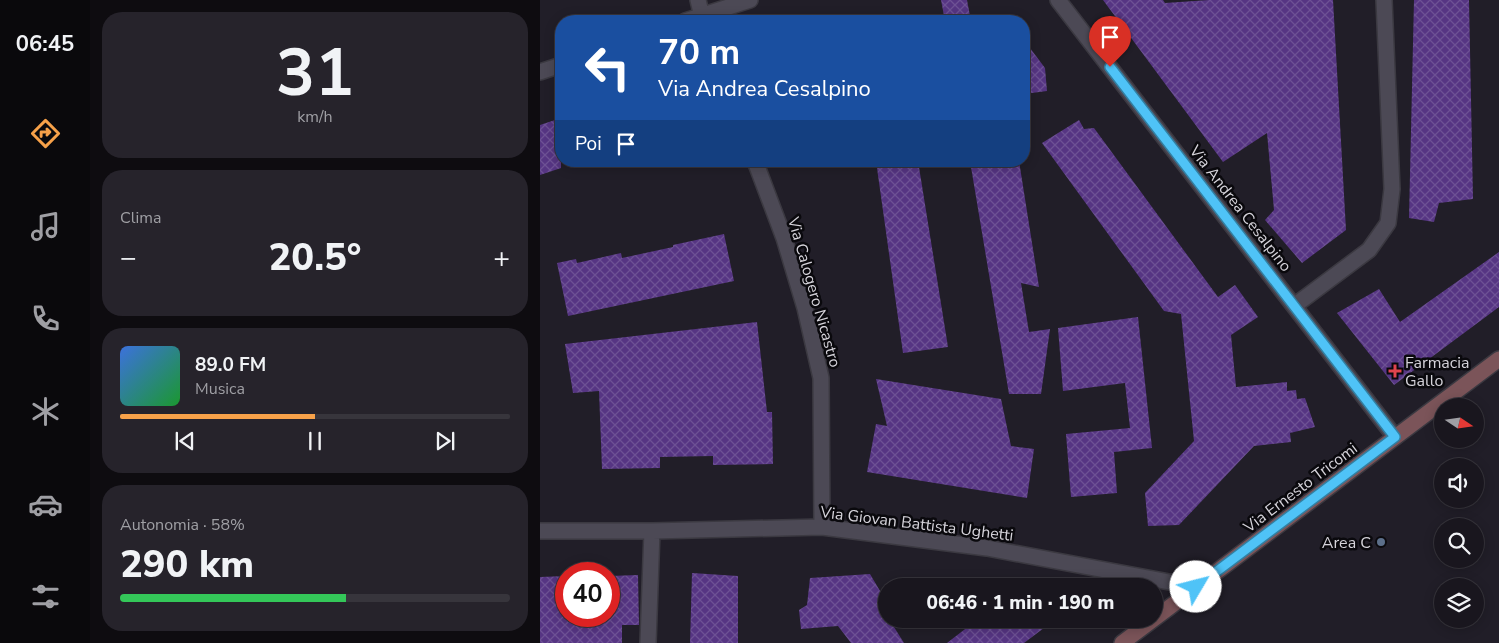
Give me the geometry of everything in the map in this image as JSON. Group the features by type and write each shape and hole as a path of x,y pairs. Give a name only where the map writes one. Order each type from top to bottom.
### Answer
{"street":[{"path":"698,0 701,15"},
{"path":"710,15 750,0"},
{"name":"Via Andrea Cesalpino","path":"1058,0 1395,437"},
{"path":"1294,306 1369,250 1388,223 1392,189 1384,0"},
{"path":"540,72 555,67"},
{"name":"Via Calogero Nicastro","path":"757,167 784,238 821,378 822,527"},
{"name":"Via Ernesto Tricomi","path":"1122,643 1499,359"},
{"name":"Via Giovan Battista Ughetti","path":"540,532 822,527 987,548 1196,587"},
{"path":"648,643 652,531"}],"building":[{"path":"941,0 967,0 970,15 944,15"},
{"path":"1103,0 1163,0 1165,3 1209,0 1333,0 1346,230 1302,263 1265,220 1274,210 1267,133 1223,162"},
{"path":"1414,0 1469,0 1473,199 1439,203 1434,222 1409,218"},
{"path":"1030,48 1045,68 1047,91 1030,93"},
{"path":"555,120 555,167 561,168 540,175 540,125"},
{"path":"1079,120 1084,129 1094,128 1218,297 1235,285 1258,317 1231,335 1236,387 1287,382 1287,391 1296,390 1297,399 1305,398 1315,427 1290,433 1291,442 1254,446 1179,525 1148,526 1145,493 1194,441 1181,314 1164,311 1042,143"},
{"path":"877,167 919,167 948,347 903,353"},
{"path":"971,167 1020,167 1039,287 1021,283 1029,332 1050,329 1041,394 1009,394"},
{"path":"724,234 734,281 568,316 557,263 576,259 577,263 621,253 622,258"},
{"path":"1499,252 1499,307 1394,385 1337,313 1379,289 1400,322"},
{"path":"1138,317 1152,448 1114,452 1117,493 1071,497 1066,434 1130,428 1125,383 1063,391 1058,328"},
{"path":"757,322 767,412 772,412 773,464 713,465 713,456 660,457 660,468 602,469 599,391 573,393 565,344"},
{"path":"876,379 1001,399 1011,446 1034,449 1027,498 867,472 876,424 887,426"},
{"path":"692,573 738,576 738,643 690,643"},
{"path":"870,574 878,588 878,628 895,628 904,643 851,643 838,626 801,629 799,610 807,605 810,578"},
{"path":"638,575 639,625 622,625 622,643 540,643 540,577 555,576 555,627 620,627 620,576"},
{"path":"966,628 1044,628 1024,643 947,643"}],"place":[{"name":"Farmacia Gallo","path":"1395,371"},
{"name":"Area C","path":"1381,542"}],"route":[{"path":"1110,67 1395,437 1196,587"}]}
